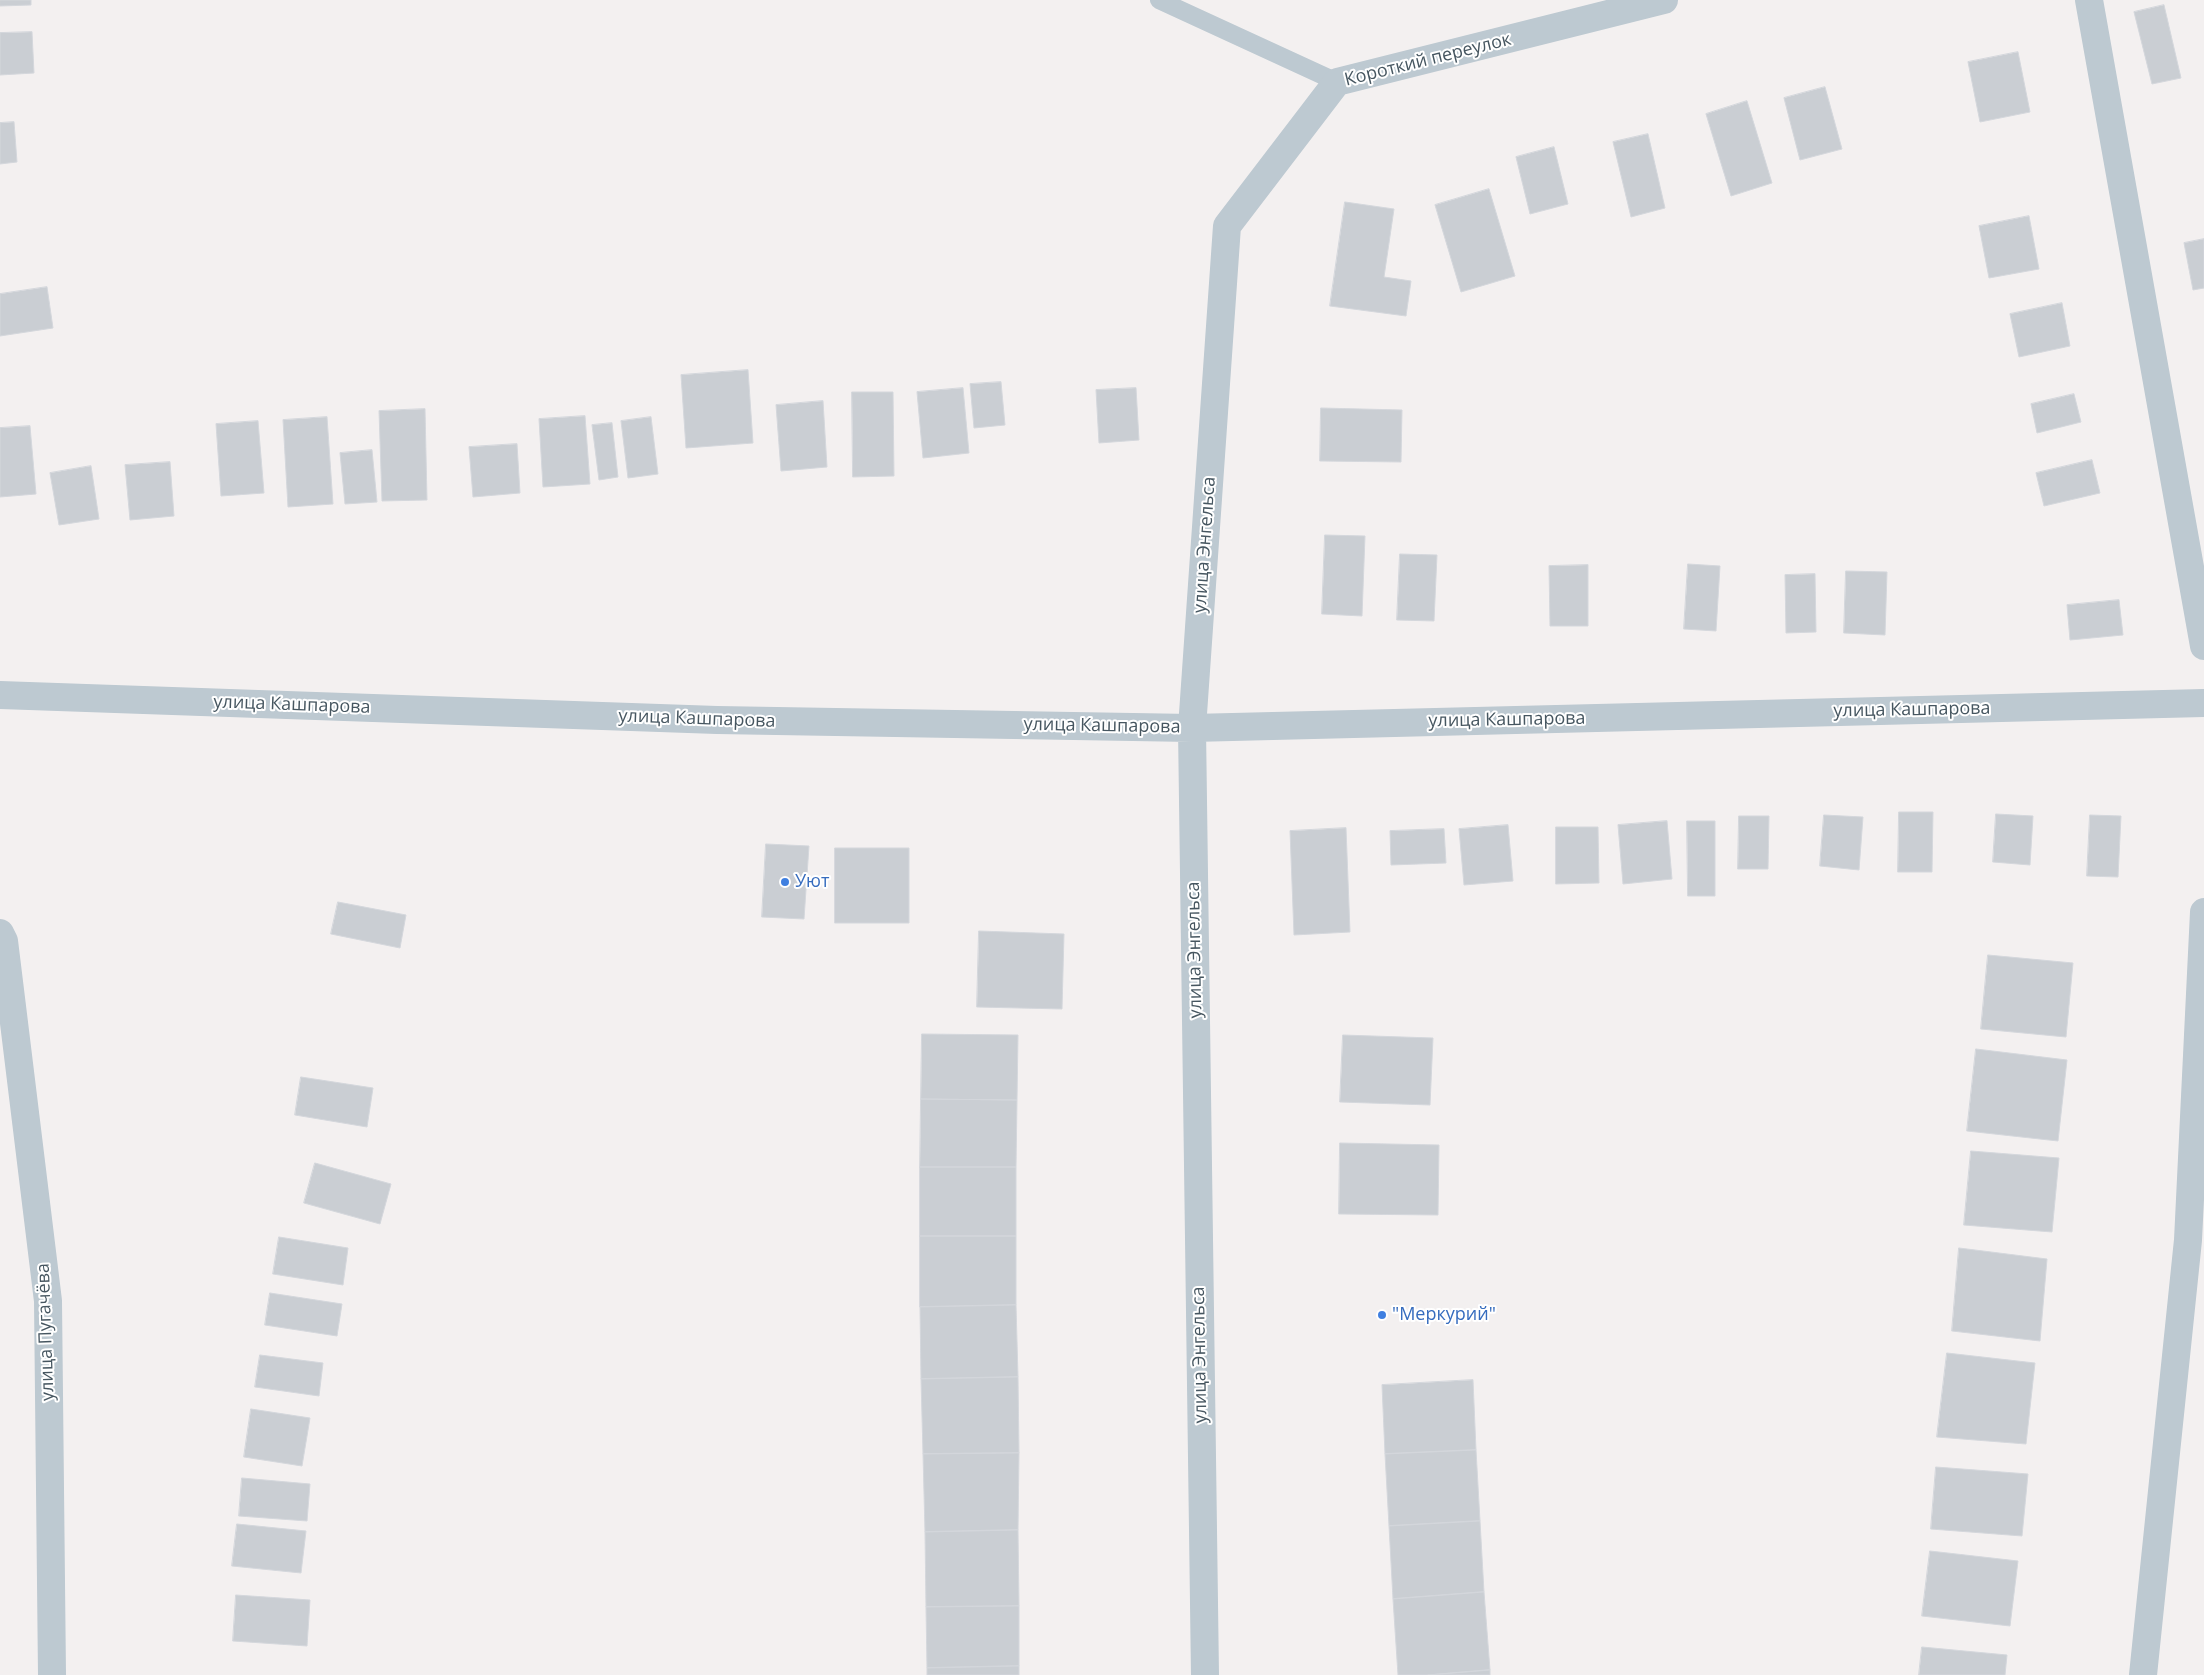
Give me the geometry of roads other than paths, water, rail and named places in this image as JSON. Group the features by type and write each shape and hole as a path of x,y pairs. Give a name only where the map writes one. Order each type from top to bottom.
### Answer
{"street":[{"name":"Короткий переулок","path":"1227,226 1337,82 1664,0"},
{"path":"2089,0 2204,646"},
{"name":"улица Энгельса","path":"1205,1675 1192,728 1227,226"},
{"name":"улица Кашпарова","path":"0,695 707,720 1192,728 2204,703"},
{"path":"2143,1675 2188,1240 2204,912"},
{"name":"улица Пугачёва","path":"0,933 4,941 48,1301 52,1675"}],"lane":[{"path":"1159,0 1337,82"}],"place":[{"name":"Уют","path":"785,882"},
{"name":"\"Меркурий\"","path":"1382,1315"}]}
